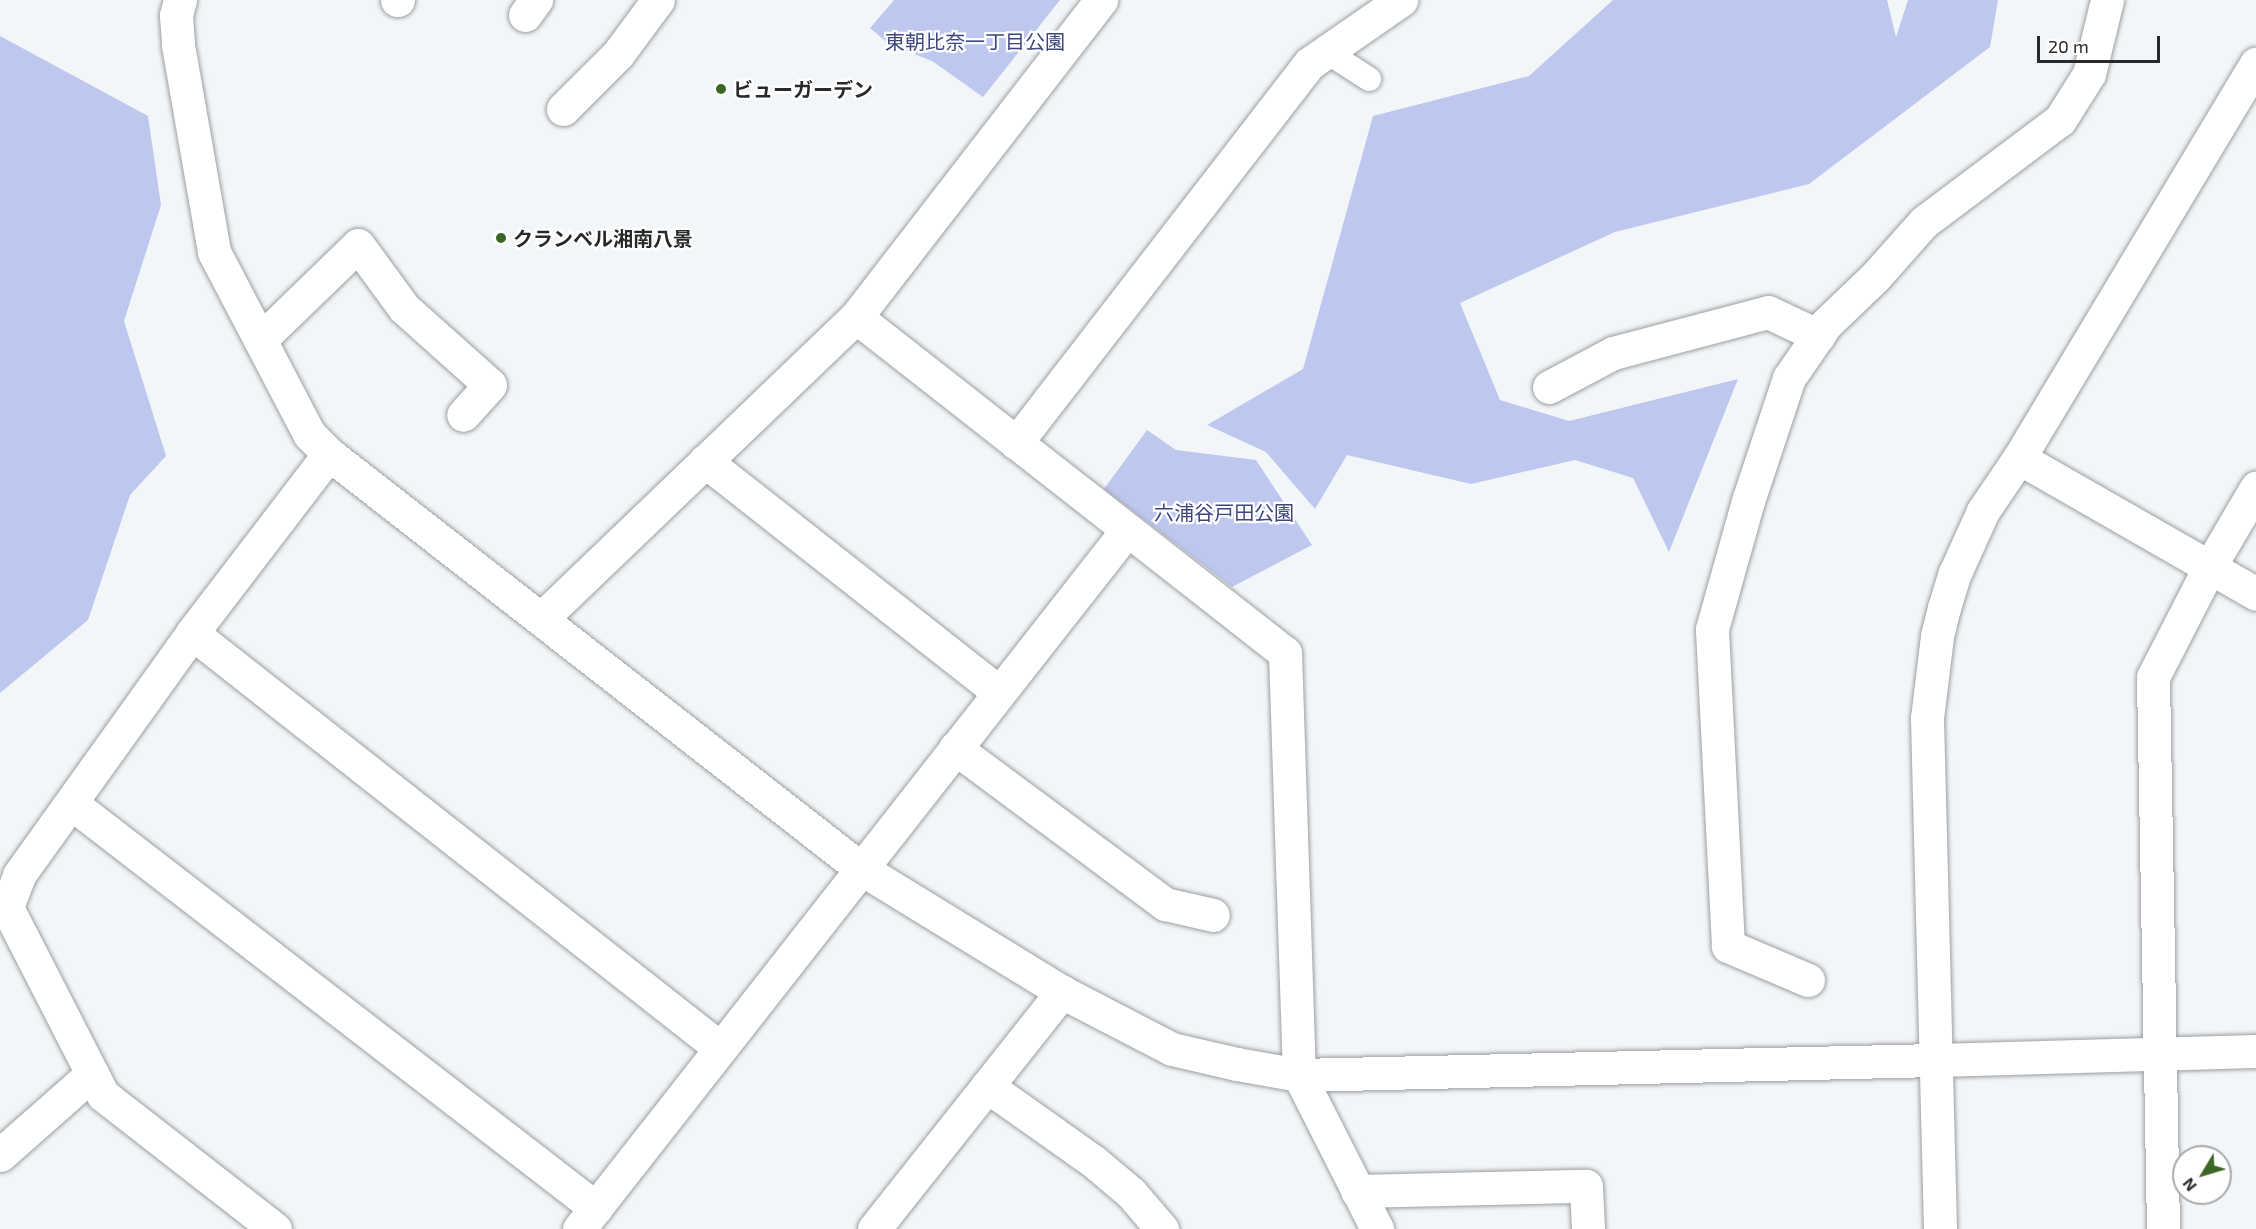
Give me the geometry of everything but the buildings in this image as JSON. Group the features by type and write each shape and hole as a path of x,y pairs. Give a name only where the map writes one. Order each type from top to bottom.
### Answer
{"street":[{"path":"180,0 176,15 178,45 214,252 309,434 329,454 860,868 1062,992 1172,1049 1237,1065 1299,1075 2256,1051"},
{"path":"562,109 618,54 658,0"},
{"path":"541,619 856,317 1101,0"},
{"path":"1016,443 1310,63 1401,0"},
{"path":"1808,980 1728,946 1712,629 1748,501 1789,378 1820,336 1826,324 1876,276 1924,222 2060,120 2089,74 2107,0"},
{"path":"1940,1229 1927,718 1937,636 1946,599 1983,511 2019,458 2256,64"},
{"path":"260,340 358,244 404,308 490,385 463,416"},
{"path":"1549,387 1613,353 1768,312 1820,336"},
{"path":"856,317 1285,653 1299,1075 1377,1229"},
{"path":"275,1229 103,1095 7,907 18,875 192,633 329,454"},
{"path":"2019,458 2256,594"},
{"path":"705,461 999,692"},
{"path":"2163,1229 2153,677 2210,566 2256,488"},
{"path":"70,803 587,1218 1127,530"},
{"path":"192,633 720,1048"},
{"path":"955,748 1165,904 1213,915"},
{"path":"874,1229 1062,992"},
{"path":"0,1155 92,1074"},
{"path":"987,1086 1093,1161 1131,1193 1162,1229"},
{"path":"1357,1191 1586,1186 1588,1229"}],"lane":[{"path":"1327,52 1369,79"}],"green space":[{"name":"東朝比奈一丁目公園","path":"894,0 1060,0 983,97 932,61 889,44 870,28"},
{"path":"1613,0 1887,0 1896,37 1908,0 1998,0 1990,47 1809,184 1615,232 1460,303 1500,400 1569,421 1738,379 1669,552 1633,478 1575,460 1471,484 1347,455 1315,509 1266,452 1207,425 1303,369 1373,116 1529,76"},
{"path":"0,36 148,116 161,205 124,321 166,456 130,495 88,620 0,693"},
{"name":"六浦谷戸田公園","path":"1147,430 1176,450 1256,460 1312,545 1232,587 1104,489"}],"place":[{"name":"ビューガーデン","path":"721,89"},
{"name":"クランベル湘南八景","path":"501,238"}]}
